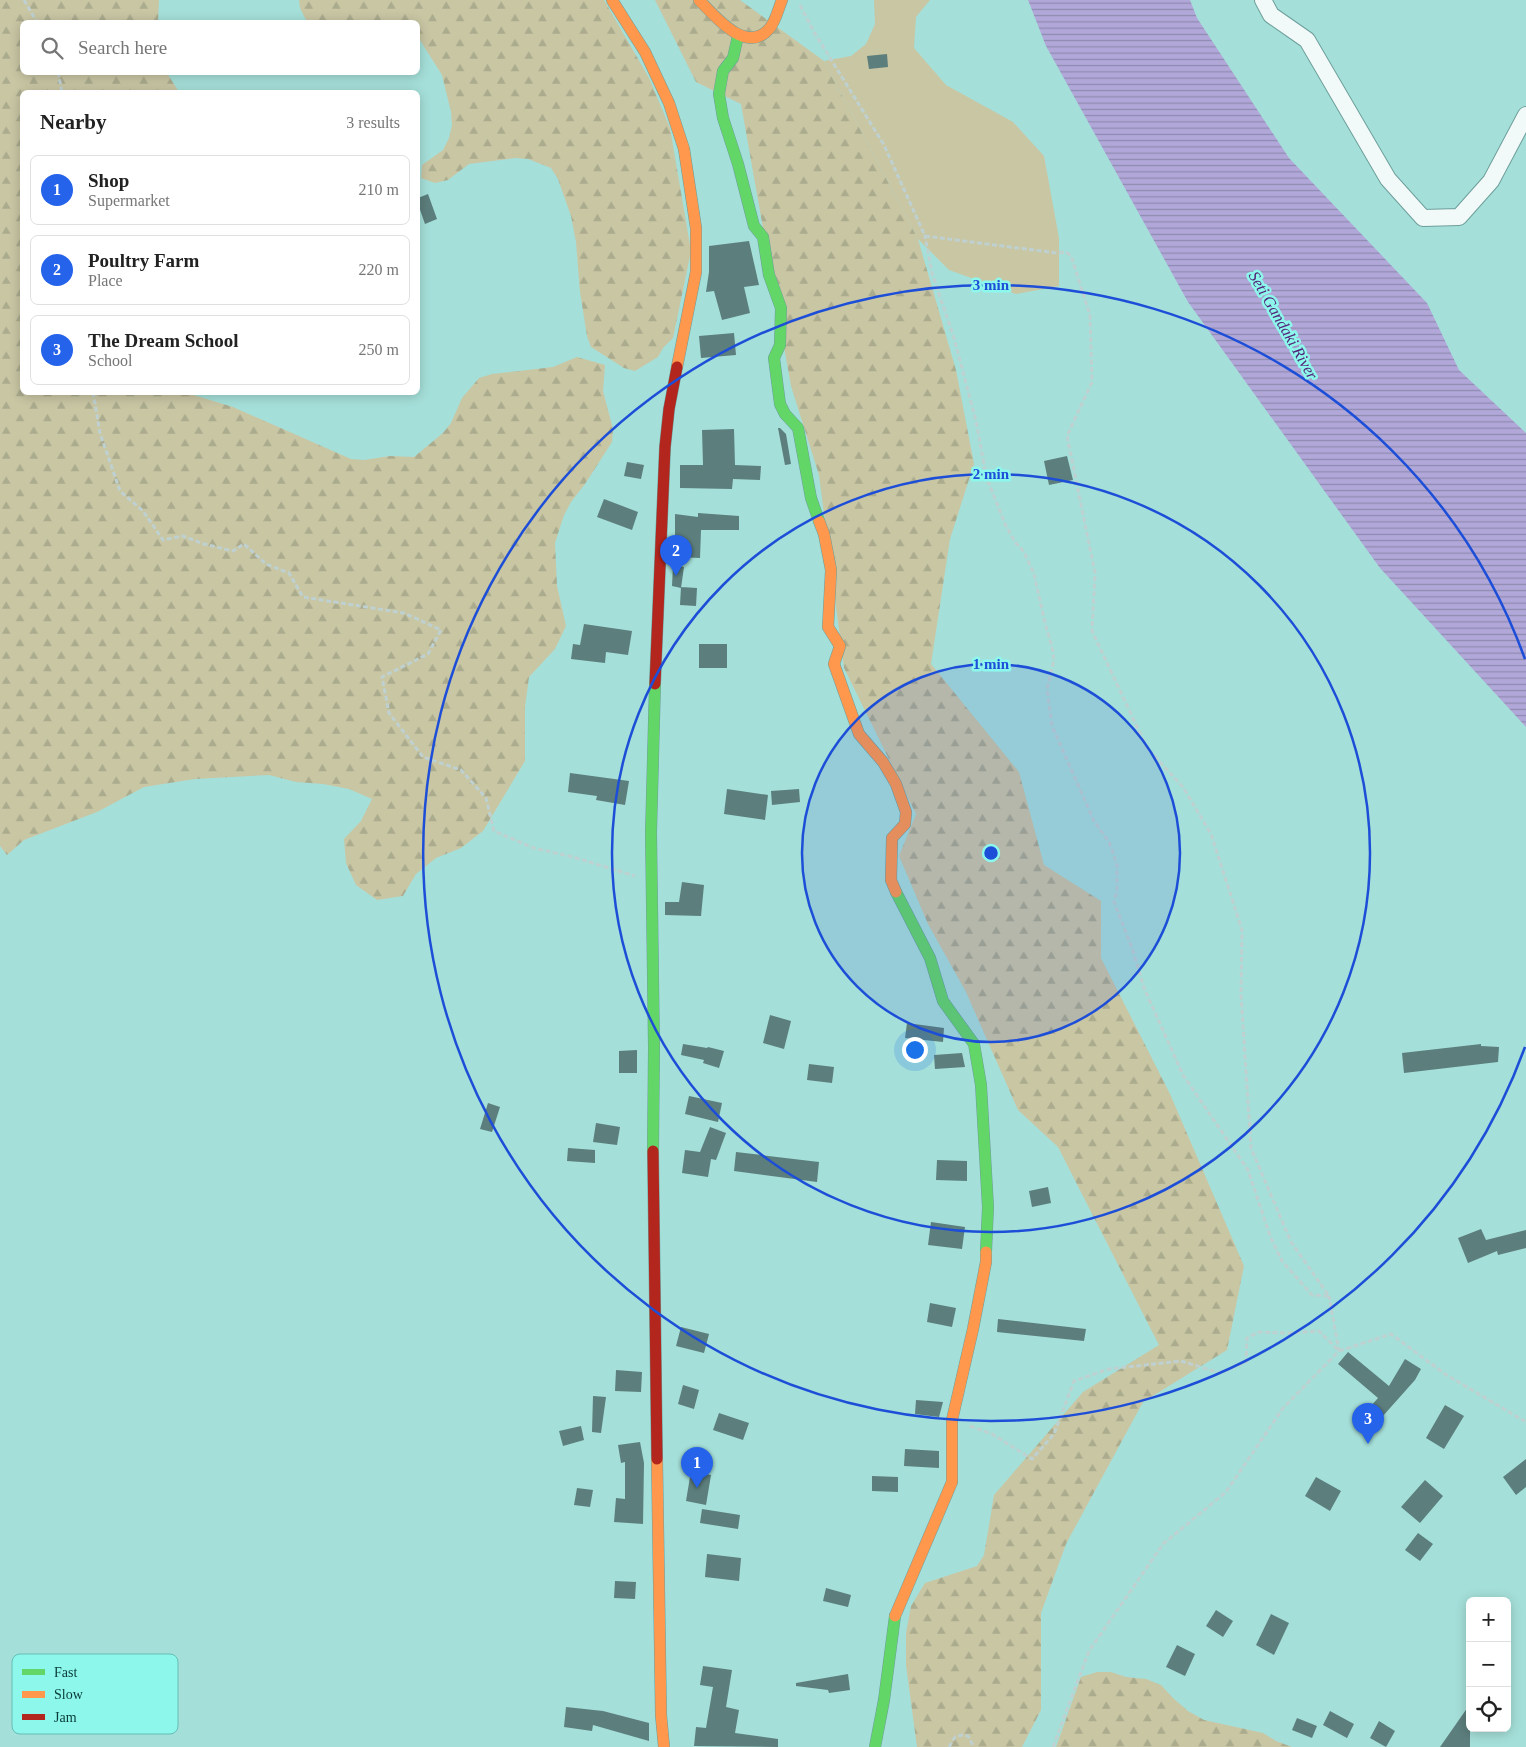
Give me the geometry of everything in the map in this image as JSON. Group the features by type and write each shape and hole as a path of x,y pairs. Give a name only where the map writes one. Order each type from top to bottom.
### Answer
{"main road":[{"path":"612,0 645,52 668,103 684,149 696,228 696,272 669,410 665,447 654,687 651,880 661,1715 664,1747"},
{"path":"699,0 738,36 747,39 759,37 768,30 782,0"},
{"path":"738,36 733,58 723,71 719,94 723,118 738,164 754,226 763,237 769,274 781,308 780,345 774,358 780,404 785,414 798,428 811,498 824,534 831,570 828,627 840,646 834,664 859,734 883,762 896,784 906,812 905,824 892,838 892,880 905,911 930,958 943,1000 974,1044 981,1085 988,1207 986,1262 952,1420 952,1482 895,1616 884,1700 875,1747"}],"street":[{"path":"1263,0 1271,15 1307,40 1388,179 1424,218 1459,217 1491,181 1526,115"}],"path":[{"path":"24,0 36,20"},
{"path":"797,0 814,32 884,145 924,236 932,273 954,338 976,421 986,476 1005,524 1015,542 1024,552 1034,574 1054,660 1047,689 1052,726 1094,821 1109,842 1113,853 1117,865 1117,890 1114,902 1132,948 1144,988 1183,1075 1248,1170 1270,1236 1282,1260 1312,1295 1329,1296"},
{"path":"59,75 62,90"},
{"path":"924,236 1057,253 1066,252 1071,256 1090,315 1092,382 1068,436 1095,574 1092,631 1147,748 1183,787 1211,834 1242,930 1241,996 1251,1148 1291,1242 1329,1296 1339,1351"},
{"path":"93,395 100,433 120,491 143,511 163,540 183,536 204,544 233,551 244,544 266,564 288,573 304,597 404,613 441,630 428,654 382,677 389,713 423,757 461,770 486,798 494,832 534,848 651,880"},
{"path":"952,1420 992,1434 1032,1459 1054,1434 1074,1381 1108,1369 1181,1361 1220,1374 1246,1362 1247,1338 1259,1332 1319,1331 1339,1351"},
{"path":"1053,1747 1089,1651 1163,1544 1226,1492 1283,1408 1339,1351 1391,1334 1445,1374 1526,1422"},
{"path":"949,1747 955,1737 962,1735 968,1736 974,1747"}],"green space":[{"path":"0,0 159,0 158,20 20,20 20,75 168,75 178,90 20,90 20,395 194,395 233,407 351,459 364,460 390,456 414,457 443,433 451,423 462,398 479,378 492,374 553,367 577,357 605,365 603,391 613,429 612,442 571,502 564,515 555,543 557,586 566,626 555,649 529,677 525,707 525,761 483,831 461,848 436,858 416,874 403,896 377,900 356,885 346,863 344,839 361,821 372,799 349,789 323,784 296,782 269,775 195,779 144,787 97,812 24,840 7,855 0,846"},
{"path":"299,0 604,0 649,78 670,128 691,251 673,338 663,348 658,357 635,371 624,368 591,347 587,336 580,292 576,242 571,216 558,179 551,168 528,159 515,158 469,164 448,180 435,183 421,178 422,165 443,150 449,138 452,125 451,112 442,75 420,40 420,20 306,20 300,8"},
{"path":"655,0 740,0 824,61 918,239 956,370 974,464 950,539 931,664 1019,772 1044,865 1101,901 1101,958 1170,1094 1244,1266 1227,1350 1143,1402 1066,1544 1041,1613 1041,1710 1022,1747 917,1747 906,1665 906,1633 911,1606 925,1583 977,1566 984,1555 994,1495 1083,1392 1159,1345 1058,1147 1018,1110 966,992 928,924 899,856 916,814 844,668 819,475 791,386 741,104 696,82"},
{"path":"874,0 930,0 916,17 914,48 946,85 1013,122 1044,156 1059,238 1059,286 1016,294 949,270 918,239 824,61 851,56 866,44 875,24"},
{"path":"1097,1672 1111,1672 1126,1677 1146,1679 1161,1685 1188,1711 1204,1720 1263,1733 1276,1741 1292,1747 1056,1747 1081,1677"}],"water":[{"name":"Seti Gandaki River","path":"1028,0 1190,0 1197,18 1289,158 1427,303 1459,370 1526,433 1526,727 1380,568 1188,302 1046,46"}],"building":[{"path":"887,54 888,67 869,69 867,56"},
{"path":"428,194 437,219 425,224 420,210 420,197"},
{"path":"749,241 759,285 744,287 750,313 722,320 714,291 706,292 709,272 709,246"},
{"path":"734,333 736,355 701,358 699,336"},
{"path":"778,428 786,434 791,464 785,465"},
{"path":"734,429 735,465 761,466 760,480 733,479 732,489 680,488 680,465 703,465 702,430"},
{"path":"1067,456 1073,480 1049,485 1044,461"},
{"path":"627,462 644,465 641,479 624,476"},
{"path":"604,499 638,512 632,530 597,517"},
{"path":"698,513 739,516 739,530 701,530 700,558 675,557 675,514 698,517"},
{"path":"673,565 684,567 681,588 672,586"},
{"path":"681,587 697,588 696,606 680,605"},
{"path":"584,624 632,631 628,655 606,652 605,663 571,659 573,644 580,645"},
{"path":"699,644 727,644 727,668 699,668"},
{"path":"570,773 629,781 625,805 596,800 597,796 568,792"},
{"path":"727,789 768,795 765,820 724,814"},
{"path":"799,789 800,802 772,805 771,791"},
{"path":"682,882 704,885 701,916 665,915 665,902 679,902"},
{"path":"770,1015 791,1021 784,1049 763,1043"},
{"path":"907,1023 944,1028 943,1042 905,1038"},
{"path":"683,1044 724,1051 719,1068 703,1063 704,1060 681,1055"},
{"path":"1481,1044 1481,1046 1499,1047 1498,1062 1404,1073 1402,1053"},
{"path":"637,1050 637,1073 619,1073 619,1051"},
{"path":"962,1053 965,1067 935,1069 934,1055"},
{"path":"809,1064 834,1067 832,1083 807,1080"},
{"path":"689,1096 722,1103 718,1122 685,1114"},
{"path":"488,1103 500,1107 492,1132 480,1129"},
{"path":"596,1123 620,1127 617,1145 593,1142"},
{"path":"710,1127 726,1133 716,1160 711,1159 708,1177 682,1173 685,1150 700,1152"},
{"path":"568,1148 595,1150 595,1163 567,1161"},
{"path":"736,1152 819,1162 817,1182 734,1171"},
{"path":"937,1160 967,1161 967,1181 936,1180"},
{"path":"1048,1187 1051,1203 1032,1207 1029,1191"},
{"path":"931,1222 965,1227 962,1249 928,1245"},
{"path":"1481,1229 1486,1240 1526,1230 1526,1248 1498,1255 1497,1251 1468,1263 1458,1238"},
{"path":"930,1303 956,1308 952,1327 927,1322"},
{"path":"998,1319 1086,1329 1084,1341 997,1332"},
{"path":"681,1327 709,1334 704,1353 676,1346"},
{"path":"1348,1352 1389,1386 1405,1359 1421,1369 1415,1380 1374,1426 1362,1416 1378,1398 1338,1364"},
{"path":"616,1370 642,1372 641,1392 615,1391"},
{"path":"683,1385 699,1390 694,1409 678,1404"},
{"path":"593,1396 606,1397 601,1433 592,1432"},
{"path":"916,1400 943,1402 939,1417 915,1414"},
{"path":"1445,1405 1464,1416 1444,1449 1426,1438"},
{"path":"719,1413 749,1423 743,1440 713,1430"},
{"path":"581,1426 584,1440 563,1446 559,1431"},
{"path":"640,1442 644,1463 643,1524 614,1522 616,1498 625,1499 625,1462 621,1463 618,1445"},
{"path":"905,1449 939,1451 939,1468 904,1466"},
{"path":"1526,1459 1526,1487 1516,1495 1503,1477"},
{"path":"691,1471 711,1475 706,1505 686,1501"},
{"path":"872,1476 898,1477 898,1492 872,1491"},
{"path":"1316,1477 1341,1491 1330,1511 1305,1496"},
{"path":"1425,1480 1443,1496 1420,1523 1401,1507"},
{"path":"577,1488 593,1490 590,1507 574,1505"},
{"path":"702,1509 740,1515 738,1529 700,1523"},
{"path":"1418,1533 1433,1544 1420,1561 1405,1550"},
{"path":"707,1554 741,1558 739,1581 705,1577"},
{"path":"615,1581 636,1582 635,1599 614,1598"},
{"path":"826,1588 851,1595 848,1607 823,1601"},
{"path":"1216,1610 1233,1621 1223,1637 1206,1626"},
{"path":"1271,1614 1289,1623 1274,1655 1256,1645"},
{"path":"1177,1645 1195,1654 1185,1676 1166,1667"},
{"path":"703,1666 732,1670 726,1707 739,1710 735,1733 778,1739 778,1747 694,1746 696,1727 706,1728 713,1687 700,1685"},
{"path":"848,1674 850,1690 829,1693 828,1690 796,1686 796,1683"},
{"path":"566,1707 603,1711 649,1723 649,1741 593,1725 592,1731 564,1727"},
{"path":"1466,1710 1466,1732 1470,1732 1470,1747 1440,1747"},
{"path":"1330,1711 1354,1724 1347,1738 1323,1725"},
{"path":"1297,1718 1317,1726 1312,1738 1292,1730"},
{"path":"1379,1721 1395,1731 1386,1747 1370,1738"}],"traffic: fast":[{"path":"738,36 733,58 723,71 719,94 723,118 738,164 754,226 763,237 769,275 781,308 780,345 774,358 780,404 785,414 798,428 811,498 819,521"},
{"path":"653,1151 654,1047 651,833 655,684"},
{"path":"896,892 930,958 943,1001 974,1044 981,1085 988,1207 986,1252"},
{"path":"875,1747 884,1700 895,1616"}],"traffic: slow":[{"path":"612,0 645,52 669,103 684,149 696,228 696,272 677,367"},
{"path":"699,0 731,30 751,38 760,36 769,29 782,0"},
{"path":"819,521 824,534 831,570 828,627 840,646 834,664 859,734 883,762 896,784 906,812 905,824 892,838 891,880 896,892"},
{"path":"895,1616 952,1482 952,1420 973,1329 986,1262 986,1252"},
{"path":"657,1459 661,1715 664,1747"}],"traffic: jam":[{"path":"655,684 665,447 669,409 677,367"},
{"path":"653,1151 657,1459"}],"place":[{"name":"Poultry Farm","path":"676,576"},
{"name":"The Dream School","path":"1368,1444"},
{"name":"Shop","path":"697,1488"}]}
